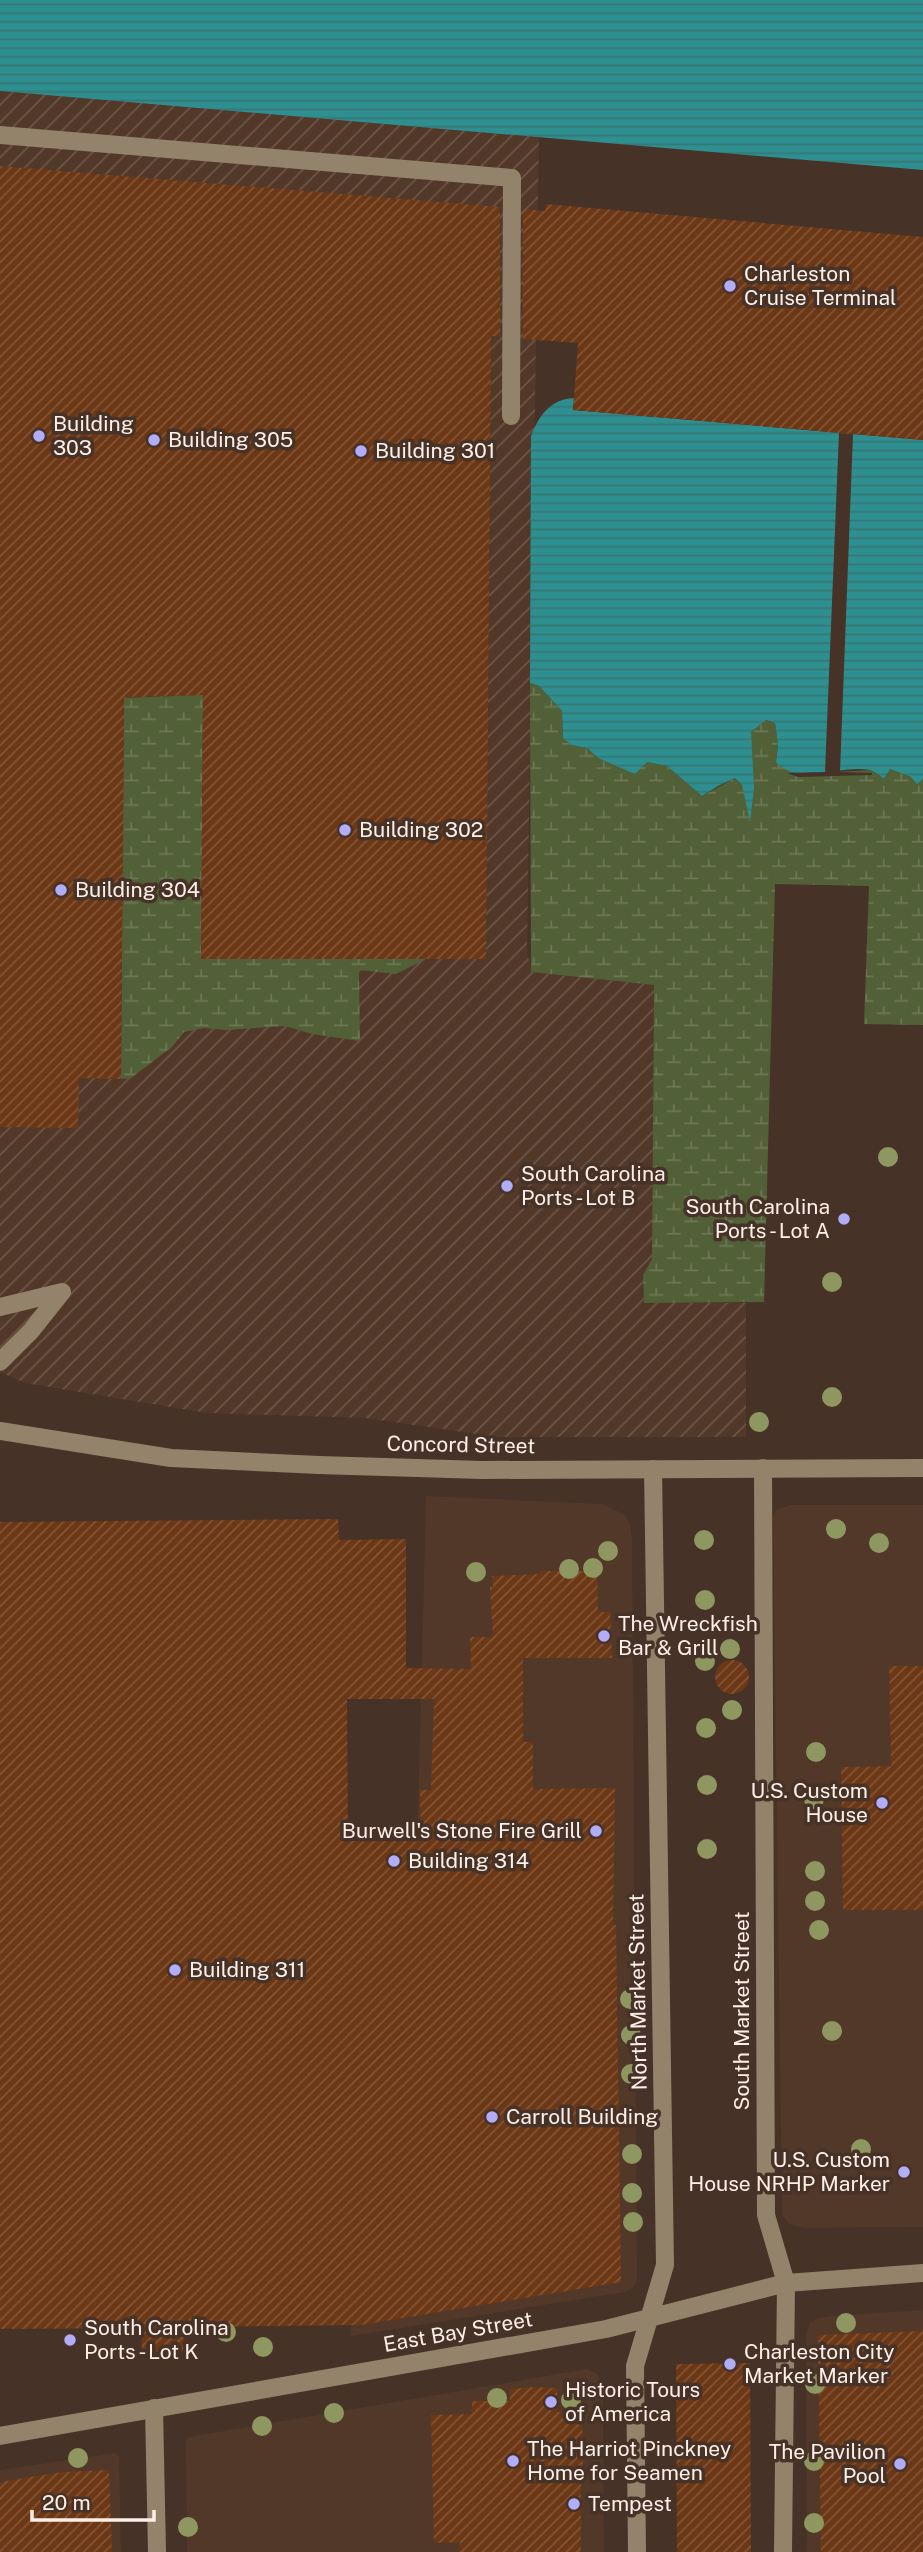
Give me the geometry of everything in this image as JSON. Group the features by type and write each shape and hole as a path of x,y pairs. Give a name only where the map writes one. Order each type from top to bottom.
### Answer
{"street":[{"path":"0,135 512,178 511,416"},
{"path":"0,1307 62,1292 31,1331 0,1362"},
{"name":"Concord Street","path":"0,1431 171,1458 482,1470 923,1468"},
{"name":"South Market Street","path":"763,1468 766,2215 786,2283 783,2552"},
{"name":"North Market Street","path":"636,2552 635,2366 665,2265 653,1469"},
{"name":"East Bay Street","path":"0,2436 606,2329 786,2283 923,2273"},
{"path":"154,2408 157,2552"}],"shaded area":[{"path":"0,91 539,137 527,952 532,972 654,985 652,1259 643,1275 644,1303 746,1303 746,1437 497,1437 366,1418 207,1413 25,1383 0,1372"},
{"path":"426,1496 603,1504 625,1515 630,1524 637,2280 634,2287 625,2292 351,2336 340,1894 416,1892"},
{"path":"791,1505 923,1505 923,2227 804,2228 789,2224 782,2214 773,1517 776,1510"},
{"path":"923,2310 923,2552 807,2552 806,2335 810,2323 818,2318 831,2316"},
{"path":"587,2369 598,2374 603,2387 604,2552 187,2552 186,2440 189,2437"},
{"path":"115,2453 119,2457 121,2552 0,2552 0,2470"}],"green space":[{"path":"530,683 539,686 562,711 563,738 571,745 587,748 598,758 667,766 702,796 735,778 742,785 750,817 751,732 765,720 775,723 778,745 776,762 798,774 871,770 884,779 890,769 911,777 917,785 923,779 923,1025 864,1024 869,886 775,884 764,1302 644,1303 643,1275 652,1259 654,985 531,972"},
{"path":"203,695 201,958 426,959 396,974 359,970 360,1041 312,1034 285,1026 226,1030 204,1028 184,1032 172,1047 131,1078 121,1079 124,698"}],"water":[{"path":"0,0 923,0 923,170 0,91"},
{"path":"574,398 573,410 923,440 923,779 917,785 911,777 890,769 884,779 870,770 808,774 785,769 776,762 778,745 775,723 766,720 751,732 754,788 750,822 742,785 735,778 702,796 667,766 647,762 635,774 598,758 587,748 571,745 563,738 562,711 539,686 530,683 531,436 552,405"}],"pier":[{"path":"839,433 853,434 840,772 872,775 798,777 787,773 825,772"}],"building":[{"path":"0,166 500,207 500,337 491,336 486,959 201,959 203,695 124,697 121,1079 79,1078 78,1128 0,1127"},
{"name":"Charleston Cruise Terminal","path":"546,204 923,237 923,440 573,410 578,343 523,339 523,209 545,211"},
{"name":"Building 311","path":"338,1519 339,1540 406,1539 406,1668 471,1669 470,1637 493,1637 490,1587 493,1587 492,1576 540,1574 540,1571 597,1571 598,1612 610,1612 612,1658 523,1658 523,1742 533,1742 533,1789 615,1788 613,1925 616,1925 621,2282 361,2325 184,2327 185,2351 142,2352 141,2328 0,2329 0,1522","holes":["347,1699 434,1699 431,1790 420,1790 421,1841 348,1841"]},
{"path":"732,1660 744,1665 749,1677 744,1689 732,1694 720,1689 715,1677 720,1665"},
{"name":"U.S. Custom House","path":"889,1666 923,1666 923,1910 843,1910 841,1767 891,1766"},
{"path":"923,2331 923,2552 821,2552 818,2335"},
{"path":"750,2363 751,2552 677,2552 676,2364"},
{"name":"The Harriot Pinckney Home for Seamen","path":"557,2388 558,2412 582,2411 581,2552 459,2552 460,2542 434,2543 431,2415 472,2414 472,2401 510,2401 510,2389"},
{"path":"109,2470 112,2552 0,2552 0,2482 62,2472"}],"place":[{"name":"Charleston Cruise Terminal","path":"730,286"},
{"name":"Building 303","path":"39,436"},
{"name":"Building 305","path":"154,440"},
{"name":"Building 301","path":"361,451"},
{"name":"Building 302","path":"345,830"},
{"name":"Building 304","path":"61,890"},
{"name":"South Carolina Ports - Lot B","path":"507,1186"},
{"name":"South Carolina Ports - Lot A","path":"844,1219"},
{"name":"The Wreckfish Bar & Grill","path":"604,1636"},
{"name":"U.S. Custom House","path":"882,1803"},
{"name":"Burwell's Stone Fire Grill","path":"596,1831"},
{"name":"Building 314","path":"394,1861"},
{"name":"Building 311","path":"175,1970"},
{"name":"Carroll Building","path":"492,2117"},
{"name":"U.S. Custom House NRHP Marker","path":"904,2172"},
{"name":"South Carolina Ports - Lot K","path":"70,2340"},
{"name":"Charleston City Market Marker","path":"730,2364"},
{"name":"Historic Tours of America","path":"551,2402"},
{"name":"The Harriot Pinckney Home for Seamen","path":"513,2461"},
{"name":"The Pavilion Pool","path":"900,2464"},
{"name":"Tempest","path":"574,2504"}]}
